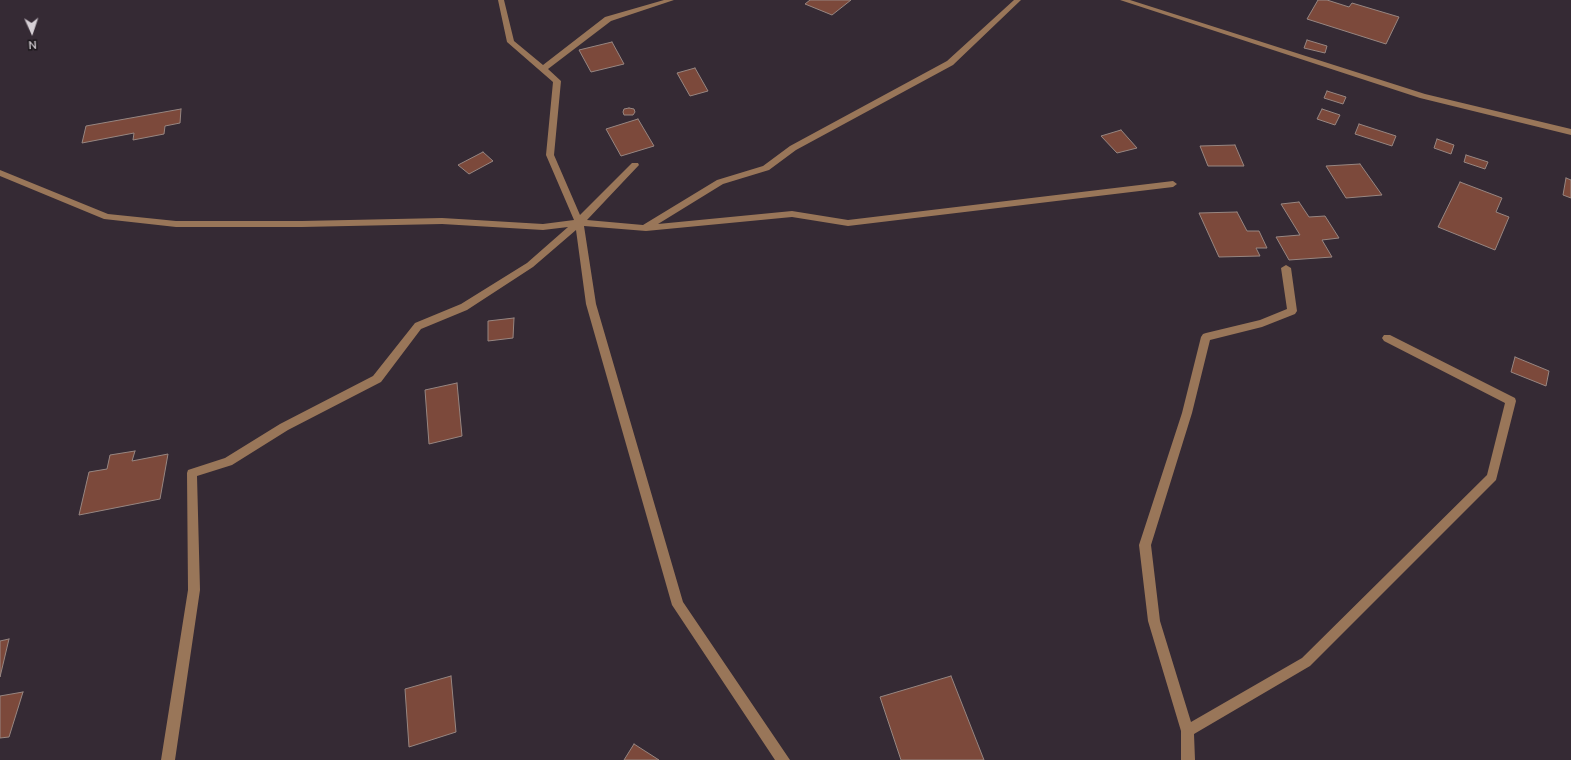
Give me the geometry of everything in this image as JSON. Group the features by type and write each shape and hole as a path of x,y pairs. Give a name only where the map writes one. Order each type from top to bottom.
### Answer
{"street":[{"path":"501,0 511,42 557,81 550,155 579,222 591,304 678,605 783,760"},
{"path":"543,69 608,19 671,0"},
{"path":"644,228 720,182 766,168 793,148 950,63 1018,0"},
{"path":"1123,0 1423,96 1571,132"},
{"path":"168,760 194,590 192,473 228,462 284,427 377,379 418,326 464,307 530,265 579,222 635,166"},
{"path":"0,173 107,217 176,224 302,224 442,221 543,228 579,222 644,228 792,214 848,223 1173,184"},
{"path":"1188,760 1187,731 1154,621 1145,545 1187,413 1206,337 1262,323 1292,311 1286,268"},
{"path":"1187,731 1306,662 1492,477 1511,401 1388,338"}],"building":[{"path":"810,0 851,0 832,15 805,4"},
{"path":"1318,0 1327,0 1349,7 1352,3 1399,17 1386,44 1307,19"},
{"path":"1307,40 1327,46 1325,53 1304,48"},
{"path":"612,42 624,64 591,72 579,50"},
{"path":"695,68 708,91 690,96 677,73"},
{"path":"1327,91 1346,97 1343,104 1324,98"},
{"path":"181,109 180,123 165,126 164,134 133,140 134,133 82,143 86,126"},
{"path":"624,109 634,109 635,112 633,115 624,115"},
{"path":"1322,109 1340,115 1335,125 1317,119"},
{"path":"638,119 654,146 621,156 606,129"},
{"path":"1359,124 1396,136 1392,146 1355,134"},
{"path":"1121,130 1137,148 1117,153 1101,136"},
{"path":"1437,139 1454,145 1451,154 1434,148"},
{"path":"1235,145 1244,166 1208,166 1200,146"},
{"path":"483,152 493,161 469,174 458,165"},
{"path":"1466,155 1488,162 1485,169 1464,162"},
{"path":"1360,164 1382,195 1346,198 1326,166"},
{"path":"1566,178 1571,180 1571,198 1563,195"},
{"path":"1460,182 1502,198 1496,212 1509,217 1495,250 1438,227"},
{"path":"1299,202 1309,217 1325,216 1339,238 1322,240 1332,257 1289,260 1276,237 1300,235 1281,204"},
{"path":"1237,212 1247,231 1259,231 1267,248 1256,248 1260,256 1219,257 1199,213"},
{"path":"514,318 513,338 488,341 488,321"},
{"path":"1515,357 1549,371 1546,386 1511,372"},
{"path":"457,383 462,436 429,444 425,390"},
{"path":"135,451 132,461 168,454 160,499 79,515 89,472 107,469 110,455"},
{"path":"9,639 0,677 0,641"},
{"path":"451,676 456,732 409,747 405,689"},
{"path":"951,676 984,760 901,760 880,697"},
{"path":"23,692 9,737 0,738 0,696"},
{"path":"634,744 659,760 624,760"}]}
